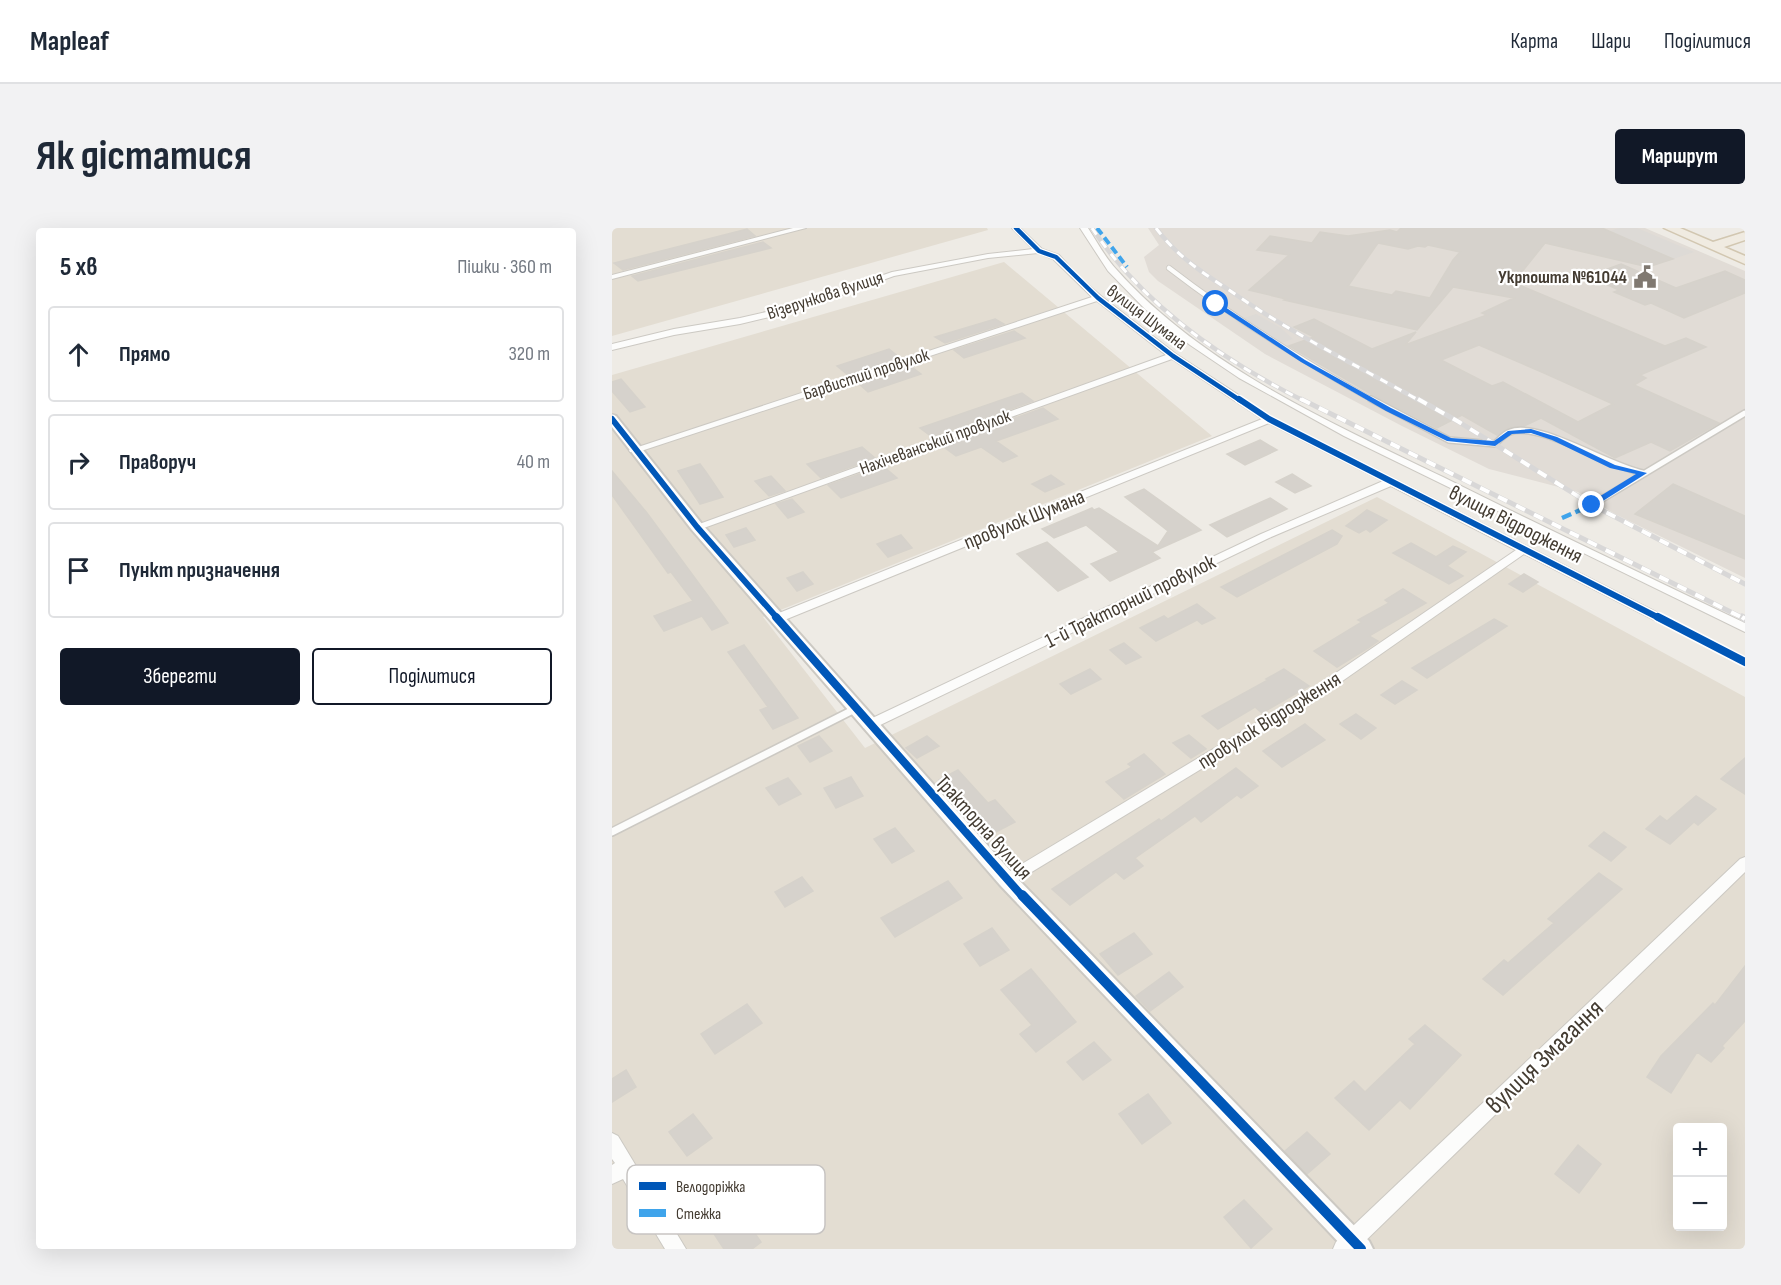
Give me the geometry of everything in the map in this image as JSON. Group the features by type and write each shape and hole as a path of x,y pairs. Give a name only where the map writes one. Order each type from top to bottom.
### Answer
{"main road":[{"path":"1670,228 1745,260"},
{"path":"1713,246 1745,236"}],"street":[{"path":"612,277 802,228"},
{"name":"вулиця Шумана","path":"1016,228 1039,251 1056,257 1074,278 1173,356 1269,419"},
{"path":"1084,228 1097,253 1119,280 1139,299 1204,350 1273,394 1544,532 1745,628"},
{"name":"Візерункова вулиця","path":"612,347 799,307 892,274 988,255 1039,251"},
{"name":"Барвистий провулок","path":"634,450 1098,298"},
{"name":"Нахічеванський провулок","path":"697,527 1173,356"},
{"name":"Тракторна вулиця","path":"612,419 634,450 697,527 1007,880 1352,1246"},
{"name":"вулиця Відродження","path":"1269,419 1745,662"},
{"name":"провулок Шумана","path":"778,618 1269,419"},
{"name":"1-й Тракторний провулок","path":"869,725 1265,536 1393,481"},
{"name":"провулок Відродження","path":"1007,880 1313,695 1524,549"},
{"name":"вулиця Змагання","path":"1352,1246 1745,862"},
{"path":"612,1142 619,1171"},
{"path":"665,1234 676,1249"}],"lane":[{"path":"1169,268 1216,304 1303,361 1449,440 1495,444 1510,432 1531,431 1555,438 1612,466 1643,473"},
{"path":"1592,505 1745,412"},
{"path":"612,832 855,709"}],"shaded area":[{"path":"612,228 987,228 988,230 612,336"},
{"path":"1148,228 1645,228 1745,271 1745,578 1615,514 1578,492 1489,469 1265,354 1158,281 1149,272 1144,257 1159,245"},
{"path":"1620,228 1637,228 1694,252 1673,259 1609,231"},
{"path":"1004,262 1212,436 763,617 865,748 1377,497 1745,697 1745,1249 612,1249 612,375"},
{"path":"1256,314 1281,328 1293,339 1275,345 1235,321"}],"building":[{"path":"1401,228 1602,228 1673,259 1648,267 1545,243 1521,273 1536,279 1519,285 1665,346 1686,338 1706,347 1640,375 1646,378 1634,385 1719,423 1670,451 1651,442 1615,458 1541,418 1524,426 1508,428 1497,435 1462,415 1437,428 1371,394 1289,346 1314,337 1294,327 1314,319 1372,349 1416,332 1405,345 1487,315 1482,313 1514,298 1453,287 1417,330 1249,290 1289,255 1257,250 1270,236 1312,243 1320,232 1348,236 1390,230 1397,232","holes":["1378,243 1408,249 1428,245 1460,252 1430,298 1396,291 1392,295 1348,286","1479,345 1544,373 1613,404 1578,422 1503,382 1492,386 1441,360"]},
{"path":"747,229 755,236 623,270 614,263"},
{"path":"763,242 771,248 638,281 632,276"},
{"path":"1621,264 1676,288 1725,271 1745,280 1745,293 1684,318 1651,303 1645,305 1614,292 1619,290 1588,276"},
{"path":"995,319 1004,324 945,343 935,337"},
{"path":"1014,331 1025,338 964,358 954,350"},
{"path":"889,349 900,358 848,375 837,366"},
{"path":"909,365 921,374 868,392 857,382"},
{"path":"621,379 645,407 630,412 612,391 612,382"},
{"path":"1022,393 1033,401 932,437 920,428"},
{"path":"1043,408 1058,419 996,441 1017,456 1003,462 981,447 956,456 941,445"},
{"path":"1260,440 1277,450 1245,465 1227,454"},
{"path":"862,447 875,458 821,478 807,464"},
{"path":"700,464 723,497 700,504 678,471"},
{"path":"883,466 897,478 841,498 828,485"},
{"path":"612,471 647,513 728,623 712,630 702,616 664,631 654,616 693,601 671,572 668,573 612,495"},
{"path":"1292,474 1311,486 1295,493 1276,482"},
{"path":"1051,475 1064,484 1045,492 1032,484"},
{"path":"771,476 785,491 769,496 755,481"},
{"path":"1673,484 1745,516 1745,559 1635,514"},
{"path":"1144,489 1201,530 1152,552 1160,558 1110,581 1091,564 1119,552 1086,525 1054,538 1042,529 1092,508 1094,510 1099,508 1158,546 1168,531 1125,497"},
{"path":"1270,498 1287,509 1227,537 1210,525"},
{"path":"792,499 804,512 788,518 776,504"},
{"path":"1367,510 1387,520 1370,532 1366,529 1359,533 1346,526"},
{"path":"746,528 755,540 734,547 726,535"},
{"path":"1332,530 1342,536 1337,544 1237,597 1221,587"},
{"path":"901,535 912,548 888,557 877,544"},
{"path":"1047,542 1088,577 1058,591 1017,554"},
{"path":"1411,543 1436,557 1453,546 1466,552 1447,566 1463,576 1449,584 1393,553"},
{"path":"803,572 813,584 797,591 787,578"},
{"path":"1524,574 1538,582 1523,592 1509,584"},
{"path":"1403,589 1426,603 1369,636 1378,641 1368,648 1337,667 1314,651 1362,622 1358,620 1389,603 1385,600"},
{"path":"1197,604 1215,618 1202,624 1197,620 1156,641 1140,628 1164,616 1168,619"},
{"path":"1494,619 1507,626 1427,678 1412,668"},
{"path":"1124,643 1141,657 1126,664 1110,650"},
{"path":"744,645 798,718 773,729 760,710 768,707 728,652"},
{"path":"1090,669 1101,679 1071,694 1060,684"},
{"path":"1284,669 1309,686 1262,713 1255,707 1218,729 1202,716 1268,680 1266,679"},
{"path":"1402,681 1417,690 1395,704 1381,695"},
{"path":"1356,714 1376,728 1361,739 1340,724"},
{"path":"1305,724 1325,740 1282,767 1263,751"},
{"path":"1189,735 1206,749 1191,758 1173,743"},
{"path":"819,736 832,751 810,762 798,746"},
{"path":"927,736 939,746 917,758 906,748"},
{"path":"1144,754 1165,774 1124,799 1106,782 1132,767 1128,764"},
{"path":"1745,758 1745,794 1721,779"},
{"path":"1236,768 1258,786 1241,798 1237,795 1201,822 1195,816 1135,858 1143,866 1124,879 1116,872 1070,905 1052,889 1159,819 1161,821"},
{"path":"958,770 988,803 995,800 1015,822 988,836 939,780"},
{"path":"851,777 863,796 836,808 824,788"},
{"path":"788,778 801,794 779,805 766,788"},
{"path":"1696,796 1716,809 1698,825 1694,822 1670,844 1646,829 1660,816 1667,821"},
{"path":"895,828 914,851 892,863 874,839"},
{"path":"1604,832 1626,847 1611,861 1589,846"},
{"path":"1599,873 1622,889 1503,995 1483,979 1504,960 1508,963 1554,923 1548,919"},
{"path":"802,877 813,891 785,907 775,892"},
{"path":"948,881 962,898 895,937 881,918"},
{"path":"992,928 1009,950 980,966 964,944"},
{"path":"1134,933 1152,954 1118,975 1100,954"},
{"path":"1745,966 1745,1021 1722,1046 1724,1048 1711,1062 1697,1052 1671,1093 1647,1077 1661,1056 1713,1003 1715,1005"},
{"path":"1031,969 1076,1022 1036,1052 1020,1034 1032,1025 1001,990"},
{"path":"1169,972 1183,987 1150,1011 1136,996"},
{"path":"747,1004 762,1023 715,1054 701,1034"},
{"path":"1425,1025 1461,1055 1410,1109 1400,1100 1369,1130 1335,1098 1354,1081 1365,1092 1415,1044 1409,1039"},
{"path":"1094,1042 1111,1060 1083,1080 1067,1062"},
{"path":"626,1070 636,1087 612,1102 612,1079"},
{"path":"1148,1094 1171,1123 1142,1144 1119,1114"},
{"path":"693,1114 712,1138 687,1156 669,1132"},
{"path":"1307,1132 1330,1154 1307,1174 1285,1151"},
{"path":"1578,1145 1601,1164 1579,1193 1555,1174"},
{"path":"1244,1200 1272,1229 1251,1248 1224,1217"},
{"path":"714,1234 755,1234 761,1242 752,1249 724,1249"}],"railway":[{"path":"1092,228 1135,282 1186,328 1243,368 1304,401"},
{"path":"1156,228 1172,247 1209,277 1299,334 1420,401"},
{"path":"1301,399 1745,619 1742,617"},
{"path":"1418,399 1592,505 1745,584"}],"marked path":[{"path":"1097,228 1127,267"},
{"path":"1562,518 1592,505"}],"cycle path":[{"path":"1016,228 1039,251 1056,257 1098,298 1173,356 1269,419 1745,662"},
{"path":"612,419 697,527 1007,880 1361,1249"}],"place":[{"name":"Укрпошта №61044","path":"1645,277"}],"route":[{"path":"1216,304 1303,361 1388,410 1449,440 1495,444 1510,432 1531,431 1555,438 1612,466 1634,473 1643,473 1592,505"}]}
